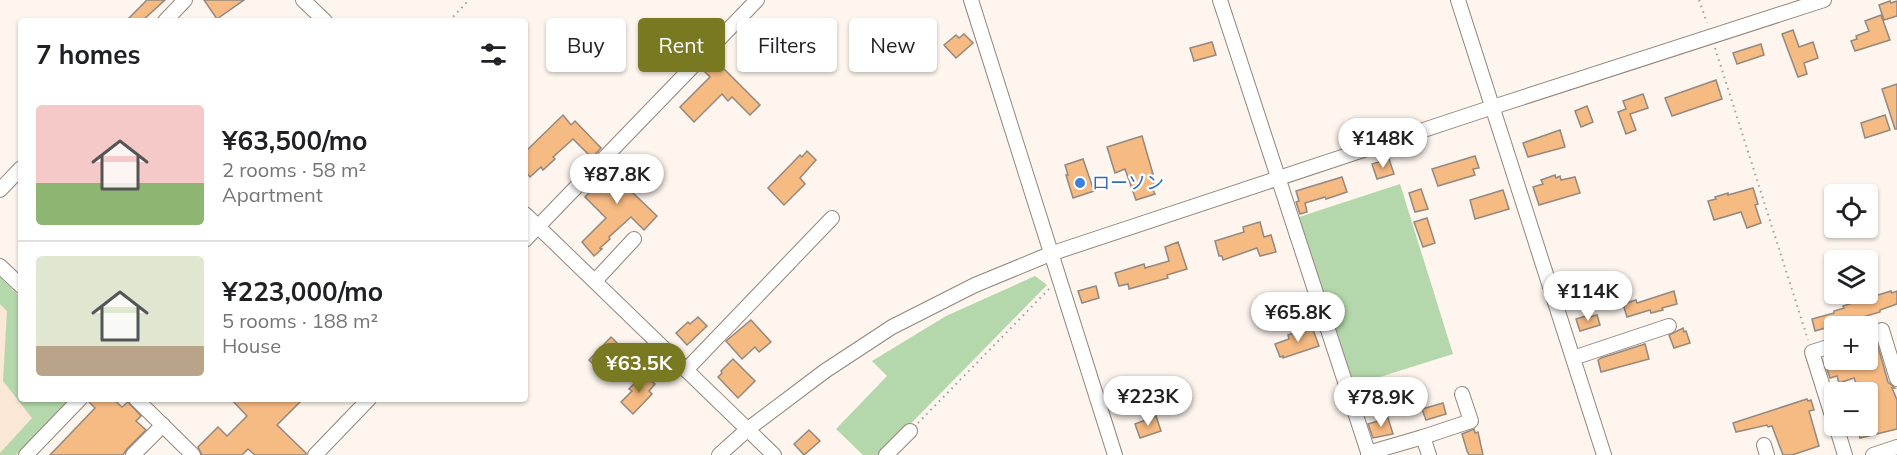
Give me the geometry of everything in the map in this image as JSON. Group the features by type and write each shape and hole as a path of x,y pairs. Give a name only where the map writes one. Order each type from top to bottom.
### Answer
{"street":[{"path":"168,18 185,0"},
{"path":"303,0 322,18"},
{"path":"528,237 757,0"},
{"path":"970,0 1115,455"},
{"path":"1220,0 1368,454 1471,421 1462,394"},
{"path":"1458,0 1604,455"},
{"path":"719,455 748,429 825,371 892,327 975,285 1050,254 1824,0"},
{"path":"0,190 18,171"},
{"path":"528,217 774,455"},
{"path":"686,370 832,218"},
{"path":"595,281 634,239"},
{"path":"0,266 18,283"},
{"path":"1573,358 1670,326"},
{"path":"1878,331 1882,330 1897,379"},
{"path":"1824,348 1812,352 1824,390"},
{"path":"26,455 77,402"},
{"path":"139,402 193,455"},
{"path":"315,455 366,402"},
{"path":"133,455 163,425"},
{"path":"886,455 910,431"},
{"path":"1839,436 1845,455"},
{"path":"1423,437 1429,455"},
{"path":"1873,455 1897,447"}],"path":[{"path":"452,18 469,0"},
{"path":"1699,0 1812,352"},
{"path":"910,431 1049,289 1059,283"}],"shaded area":[{"path":"0,274 18,291 18,402 73,402 21,455 0,455"}],"green space":[{"path":"1400,184 1453,354 1351,386 1296,218"},
{"path":"1035,276 1047,285 880,455 863,455 836,429 887,376 872,361 946,316"},
{"path":"0,277 18,295 18,400 3,381 7,311 0,304"},
{"path":"19,402 69,402 16,455 0,455 0,453 32,418"}],"building":[{"path":"147,0 165,0 145,18 129,18"},
{"path":"204,0 244,0 218,18"},
{"path":"1890,1 1891,3 1897,1 1897,16 1884,20 1879,5"},
{"path":"1881,15 1890,40 1855,51 1851,41 1857,39 1856,36 1869,31 1865,21"},
{"path":"1793,30 1799,47 1813,42 1818,58 1804,63 1807,74 1798,77 1782,34"},
{"path":"964,34 973,43 956,58 944,45 956,35 959,38"},
{"path":"1212,42 1216,55 1194,61 1190,48"},
{"path":"1761,44 1764,55 1737,64 1733,53"},
{"path":"725,70 760,105 750,115 732,97 728,101 722,94 694,122 680,107 710,77 705,72 725,72"},
{"path":"1716,80 1722,99 1672,116 1665,98"},
{"path":"1897,84 1897,129 1895,129 1882,89"},
{"path":"1643,94 1648,108 1630,114 1636,130 1626,134 1618,112 1626,109 1623,101"},
{"path":"1587,106 1593,122 1581,127 1575,111"},
{"path":"563,115 571,125 575,121 601,148 592,158 573,139 553,157 555,159 543,170 541,167 530,177 528,175 528,149"},
{"path":"1885,115 1890,130 1865,138 1861,123"},
{"path":"1560,130 1565,147 1528,157 1523,143"},
{"path":"1142,136 1153,174 1151,174 1155,187 1152,188 1155,194 1136,200 1125,169 1115,173 1107,147"},
{"path":"807,151 816,160 800,178 805,184 784,205 768,188 800,155 802,157"},
{"path":"1475,156 1479,168 1473,169 1475,175 1438,186 1432,169"},
{"path":"634,158 644,168 627,185 657,216 644,230 631,217 609,237 610,239 594,256 582,242 606,218 585,197 612,170 614,172 623,163 626,166"},
{"name":"ローソン","path":"1083,159 1094,191 1073,198 1065,165"},
{"path":"1389,159 1394,174 1377,179 1372,164"},
{"path":"1555,175 1556,178 1560,176 1561,180 1575,177 1580,193 1539,205 1533,187 1543,184 1541,180"},
{"path":"1342,177 1347,192 1305,203 1307,212 1300,214 1296,202 1299,201 1296,191"},
{"path":"1753,188 1758,204 1755,205 1761,223 1747,228 1741,212 1714,220 1708,201 1728,193 1728,195"},
{"path":"1421,189 1428,209 1415,212 1409,193"},
{"path":"1503,190 1509,209 1475,219 1470,200"},
{"path":"1427,218 1435,243 1423,247 1414,222"},
{"path":"1260,222 1264,237 1271,235 1276,252 1260,256 1257,248 1223,260 1222,256 1219,256 1215,241 1244,232 1243,227"},
{"path":"1178,242 1187,269 1167,275 1168,278 1129,289 1128,284 1119,286 1115,273 1144,264 1145,268 1169,261 1165,247"},
{"path":"1096,286 1099,298 1082,303 1078,291"},
{"path":"1674,291 1677,304 1662,308 1663,310 1651,313 1650,310 1627,317 1623,304 1636,300 1637,303"},
{"path":"1897,291 1897,304 1866,316 1824,316 1824,328 1815,331 1812,319 1834,313 1849,304 1878,304 1878,295"},
{"path":"1589,315 1589,317 1597,315 1600,325 1580,331 1576,319"},
{"path":"698,317 707,326 687,345 676,333 688,322 690,324"},
{"path":"751,320 771,342 759,352 755,347 742,359 726,341"},
{"path":"1312,327 1319,346 1280,357 1275,344 1289,339 1288,335"},
{"path":"1683,328 1690,343 1674,348 1669,335"},
{"path":"611,337 629,355 620,364 616,361 603,374 589,360"},
{"path":"1645,344 1649,359 1601,372 1598,360 1601,358"},
{"path":"1878,347 1888,382 1895,388 1892,388 1897,400 1897,429 1878,434 1878,382 1856,382 1854,378 1839,382 1837,376 1830,378 1827,370 1878,370"},
{"path":"733,359 755,381 738,398 718,377"},
{"path":"644,374 655,384 649,391 652,394 633,414 621,402 632,391 629,389"},
{"path":"1807,399 1811,400 1814,410 1809,411 1819,446 1792,455 1783,455 1772,426 1767,425 1736,432 1733,423"},
{"path":"89,402 116,402 122,407 128,402 141,416 136,421 146,430 123,455 50,455 95,408"},
{"path":"234,402 300,402 277,425 306,455 255,455 248,449 242,455 202,455 198,447 218,427 227,436 247,416"},
{"path":"1443,403 1446,414 1426,420 1422,409"},
{"path":"1156,416 1161,431 1140,438 1135,424"},
{"path":"1388,418 1393,434 1373,438 1368,424"},
{"path":"1474,429 1475,433 1478,432 1483,455 1469,455 1467,451 1462,434"},
{"path":"809,430 820,441 804,455 794,444"}],"place":[{"name":"ローソン","path":"1080,183"}]}
